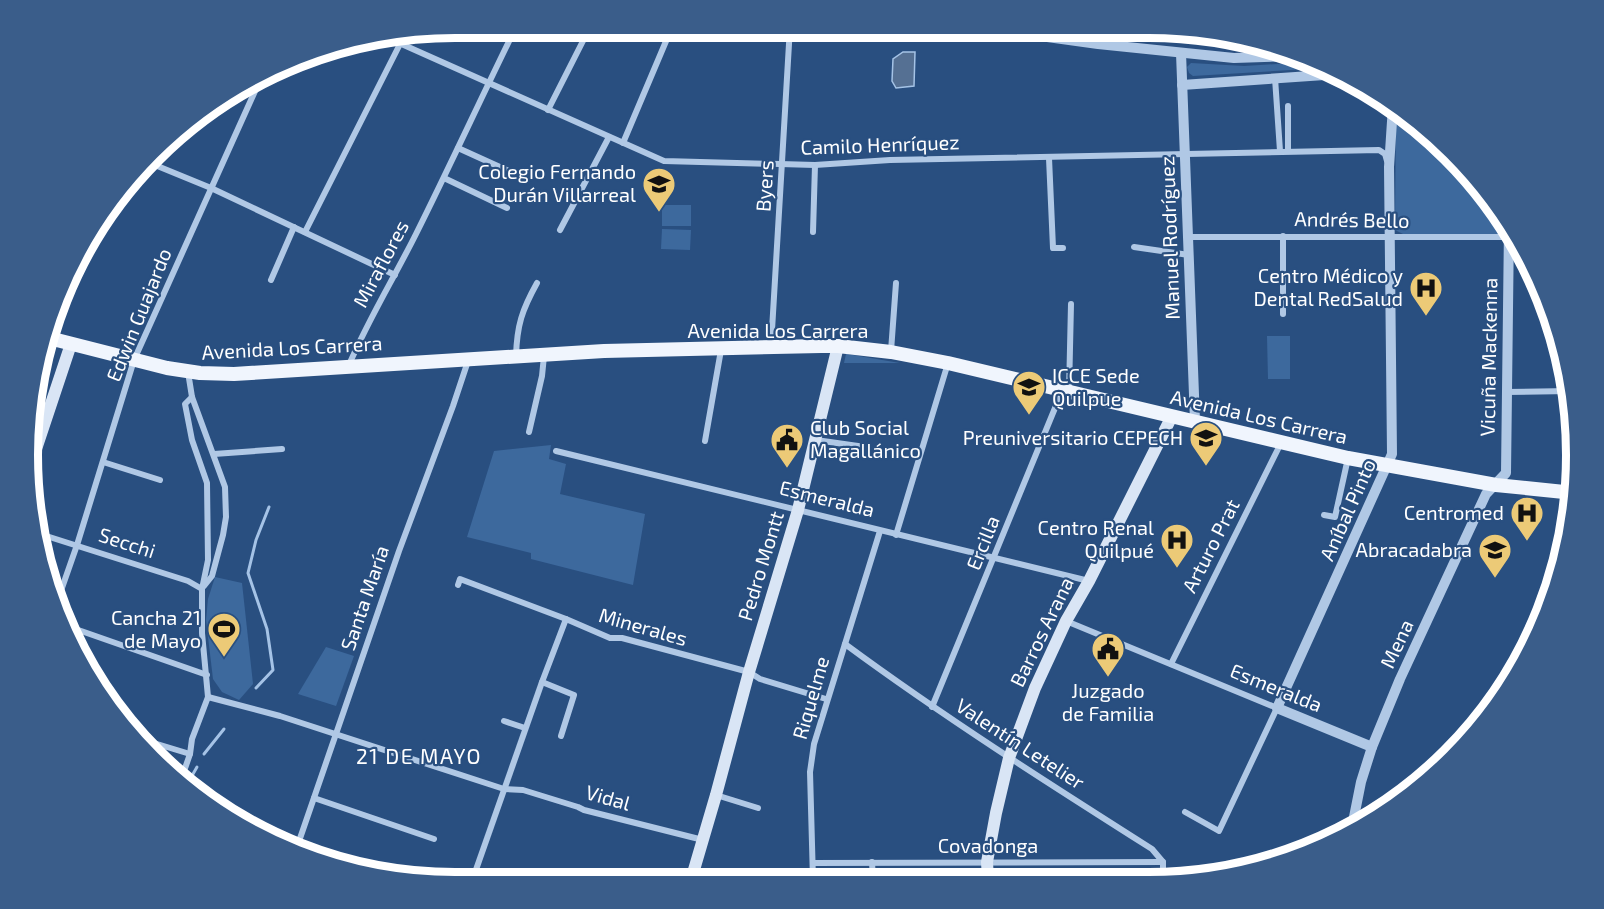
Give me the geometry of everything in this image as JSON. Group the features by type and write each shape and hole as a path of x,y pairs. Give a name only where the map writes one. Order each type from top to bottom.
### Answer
{"main road":[{"name":"Avenida Los Carrera","path":"54,339 188,371 234,374 607,351 838,346 891,352 948,363 1348,458 1496,485 1565,492"},
{"path":"38,443 71,344"},
{"name":"Pedro Montt","path":"693,872 749,672 798,510 838,346"},
{"name":"Barros Arana","path":"988,872 987,862 1008,758 1035,688 1066,621 1089,581 1172,416"}],"street":[{"name":"Miraflores","path":"349,366 359,340 444,178 511,38"},
{"path":"548,110 584,38"},
{"path":"623,143 667,38"},
{"name":"Byers","path":"771,347 789,38"},
{"path":"1055,38 1234,58 1273,57"},
{"name":"Camilo Henríquez","path":"396,42 664,161 815,165 890,160 1378,150 1384,154 1389,167"},
{"path":"305,232 400,44"},
{"name":"Manuel Rodríguez","path":"1181,53 1195,421"},
{"path":"1182,85 1322,75"},
{"path":"1275,78 1280,151"},
{"name":"Edwin Guajardo","path":"61,591 134,360 256,88"},
{"path":"1288,106 1288,151"},
{"name":"Aníbal Pinto","path":"1185,812 1219,831 1392,454 1389,167 1392,116"},
{"path":"560,230 609,137"},
{"path":"458,148 513,173"},
{"path":"1049,158 1053,248 1063,248"},
{"path":"156,164 395,275"},
{"path":"813,232 815,165"},
{"path":"444,178 507,208"},
{"path":"271,280 294,227"},
{"name":"Andrés Bello","path":"1189,237 1503,234"},
{"path":"1283,236 1283,314"},
{"name":"Vicuña Mackenna","path":"1496,485 1506,473 1505,392 1511,245"},
{"path":"1134,247 1189,255"},
{"path":"516,357 516,338 521,314 537,283"},
{"path":"891,352 896,283"},
{"path":"1065,392 1071,304"},
{"path":"705,441 721,349"},
{"path":"529,432 542,375 544,355"},
{"name":"Santa María","path":"299,842 408,524 453,406 468,359"},
{"path":"896,535 948,363"},
{"path":"188,371 192,397 225,487 226,517 212,576 202,589"},
{"path":"1505,392 1561,391"},
{"name":"Ercilla","path":"932,706 1065,392"},
{"path":"184,771 192,739 208,697 202,633 202,589 208,560 207,483 192,440 185,404 192,397"},
{"path":"816,440 858,446 855,456"},
{"name":"Arturo Prat","path":"1171,664 1281,443"},
{"path":"214,454 282,449"},
{"name":"Esmeralda","path":"556,451 1089,581"},
{"path":"1324,515 1335,517 1348,458"},
{"path":"103,462 160,480"},
{"name":"Mena","path":"1355,818 1361,782 1372,747 1400,680 1485,497 1496,485"},
{"name":"Riquelme","path":"813,872 810,772 814,744 826,699 880,531"},
{"name":"Secchi","path":"46,536 188,581 202,589"},
{"name":"Minerales","path":"458,585 460,579 566,619 609,638 622,638 749,672 760,680 826,699"},
{"path":"475,872 566,619"},
{"name":"Esmeralda","path":"1066,621 1372,747"},
{"path":"76,629 207,675"},
{"name":"Valentín Letelier","path":"844,644 1008,758 1152,849 1163,862"},
{"path":"542,682 574,694 561,736"},
{"name":"Vidal","path":"208,697 280,716 504,789 523,790 584,810 703,840"},
{"path":"504,721 525,728"},
{"path":"155,743 190,754"},
{"path":"716,795 758,808"},
{"path":"314,798 434,838"},
{"path":"872,862 873,872"},
{"path":"1163,862 1163,872"},
{"name":"Covadonga","path":"813,863 1163,862"}],"shaded area":[{"path":"903,52 915,52 914,86 896,88 892,81 893,59"},
{"path":"1191,63 1244,66 1293,63 1309,69 1193,76 1187,67"},
{"path":"1396,119 1424,141 1463,180 1502,234 1403,234 1395,230"},
{"path":"662,205 691,205 691,226 662,226"},
{"path":"662,229 691,230 690,250 661,249"},
{"path":"1267,336 1290,336 1290,379 1268,379"},
{"path":"847,354 900,363 844,363"},
{"path":"551,445 549,459 566,464 560,494 645,514 633,585 531,559 531,553 467,537 494,451"},
{"path":"215,577 242,583 253,684 239,700 222,692 213,679 206,620 208,599"},
{"path":"326,647 354,656 336,706 298,694"}],"waterway":[{"path":"256,688 273,670 267,629 248,573 256,540 269,507"},
{"path":"204,754 224,729"},
{"path":"191,777 197,767"}],"place":[{"name":"Colegio Fernando Durán Villarreal","path":"659,213"},
{"name":"Centro Médico y Dental RedSalud","path":"1426,317"},
{"name":"ICCE Sede Quilpue","path":"1029,416"},
{"name":"Preuniversitario CEPECH","path":"1206,467"},
{"name":"Club Social Magallánico","path":"787,469"},
{"name":"Centromed","path":"1527,542"},
{"name":"Centro Renal Quilpué","path":"1177,569"},
{"name":"Abracadabra","path":"1495,579"},
{"name":"Cancha 21 de Mayo","path":"224,658"},
{"name":"Juzgado de Familia","path":"1108,678"}],"district":[{"name":"21 DE MAYO","path":"419,757"}]}
